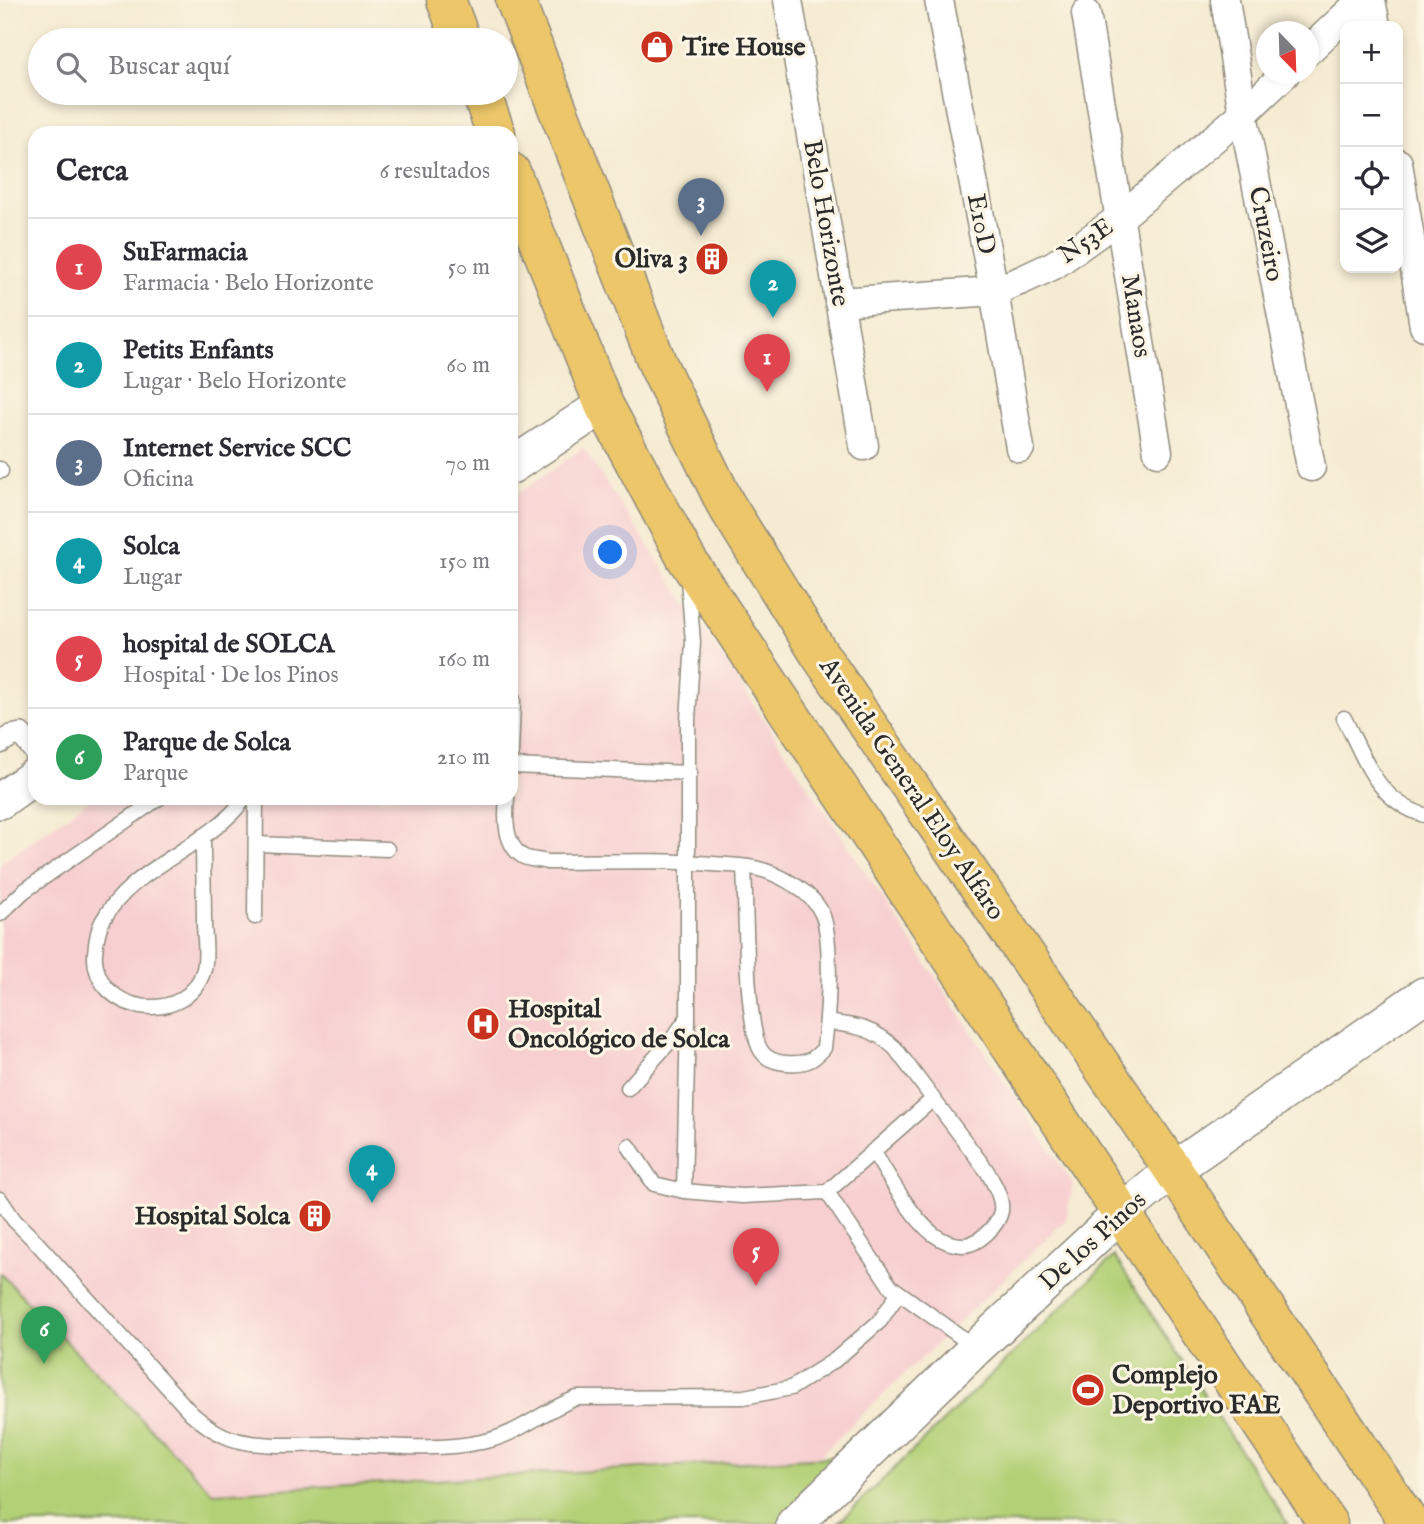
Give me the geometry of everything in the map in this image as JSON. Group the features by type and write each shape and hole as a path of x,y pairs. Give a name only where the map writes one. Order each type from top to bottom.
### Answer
{"main road":[{"path":"446,0 456,28"},
{"name":"Avenida General Eloy Alfaro","path":"515,0 658,365 725,503 818,652 1173,1170 1410,1524"},
{"path":"486,105 493,126"},
{"path":"518,196 527,227 604,405 686,558 1328,1524"}],"street":[{"name":"Belo Horizonte","path":"788,0 864,446"},
{"name":"E10D","path":"939,0 994,291 1020,448"},
{"name":"Cruzeiro","path":"1225,0 1243,114 1311,467"},
{"path":"1319,41 1362,0"},
{"path":"1371,0 1375,21"},
{"name":"Manaos","path":"1086,13 1158,452"},
{"name":"N53E","path":"839,302 994,291 1054,265 1121,217 1274,84"},
{"path":"1403,194 1424,326"},
{"path":"518,461 604,405"},
{"path":"0,743 11,736 21,734 28,742"},
{"path":"0,801 28,781"},
{"name":"De los Pinos","path":"794,1524 976,1348 1120,1214 1173,1170 1424,995"}],"lane":[{"path":"684,1191 688,1017 688,720 693,642 686,558"},
{"path":"1344,718 1375,779 1388,796 1410,811 1424,815"},
{"path":"518,766 690,773"},
{"path":"0,914 24,891 149,805"},
{"path":"203,836 204,969 192,992 168,1006 139,1007 110,993 100,981 95,966 96,943 101,925 113,904 136,884 203,836 240,805"},
{"path":"255,917 256,805"},
{"path":"507,805 508,836 525,857 547,862 689,862 757,868 780,877 813,900 822,915 828,938 827,1022 824,1048 811,1059 799,1063 779,1062 768,1058 761,1052 756,1040 752,1021 744,867"},
{"path":"256,844 387,849"},
{"path":"628,1088 688,1017"},
{"path":"827,1022 859,1026 880,1035 895,1048 987,1171 998,1193 1001,1209 997,1223 966,1246 950,1244 932,1233 909,1206 873,1151"},
{"path":"629,1146 654,1184 684,1191 742,1196 827,1192 933,1099"},
{"path":"827,1192 890,1286 976,1348"},
{"path":"0,1199 14,1220 191,1413 222,1435 239,1441 275,1444 449,1446 482,1443 510,1434 556,1406 577,1398 744,1397 791,1388 835,1360 880,1321 898,1294"}],"shaded area":[{"name":"Hospital Oncológico de Solca","path":"583,448 1073,1184 1066,1220 817,1458 213,1493 0,1273 0,864 82,805 518,805 518,494"}],"green space":[{"name":"Complejo Deportivo FAE","path":"1114,1256 1288,1524 837,1524"},
{"path":"0,1273 213,1493 865,1455 794,1524 0,1524"}],"place":[{"name":"Tire House","path":"657,47"},
{"name":"Internet Service SCC","path":"701,236"},
{"name":"Oliva 3","path":"712,259"},
{"name":"Petits Enfants","path":"773,318"},
{"name":"SuFarmacia","path":"767,392"},
{"name":"Hospital Oncológico de Solca","path":"483,1024"},
{"name":"Solca","path":"372,1203"},
{"name":"Hospital Solca","path":"315,1216"},
{"name":"hospital de SOLCA","path":"756,1286"},
{"name":"Parque de Solca","path":"44,1364"},
{"name":"Complejo Deportivo FAE","path":"1088,1390"}]}
